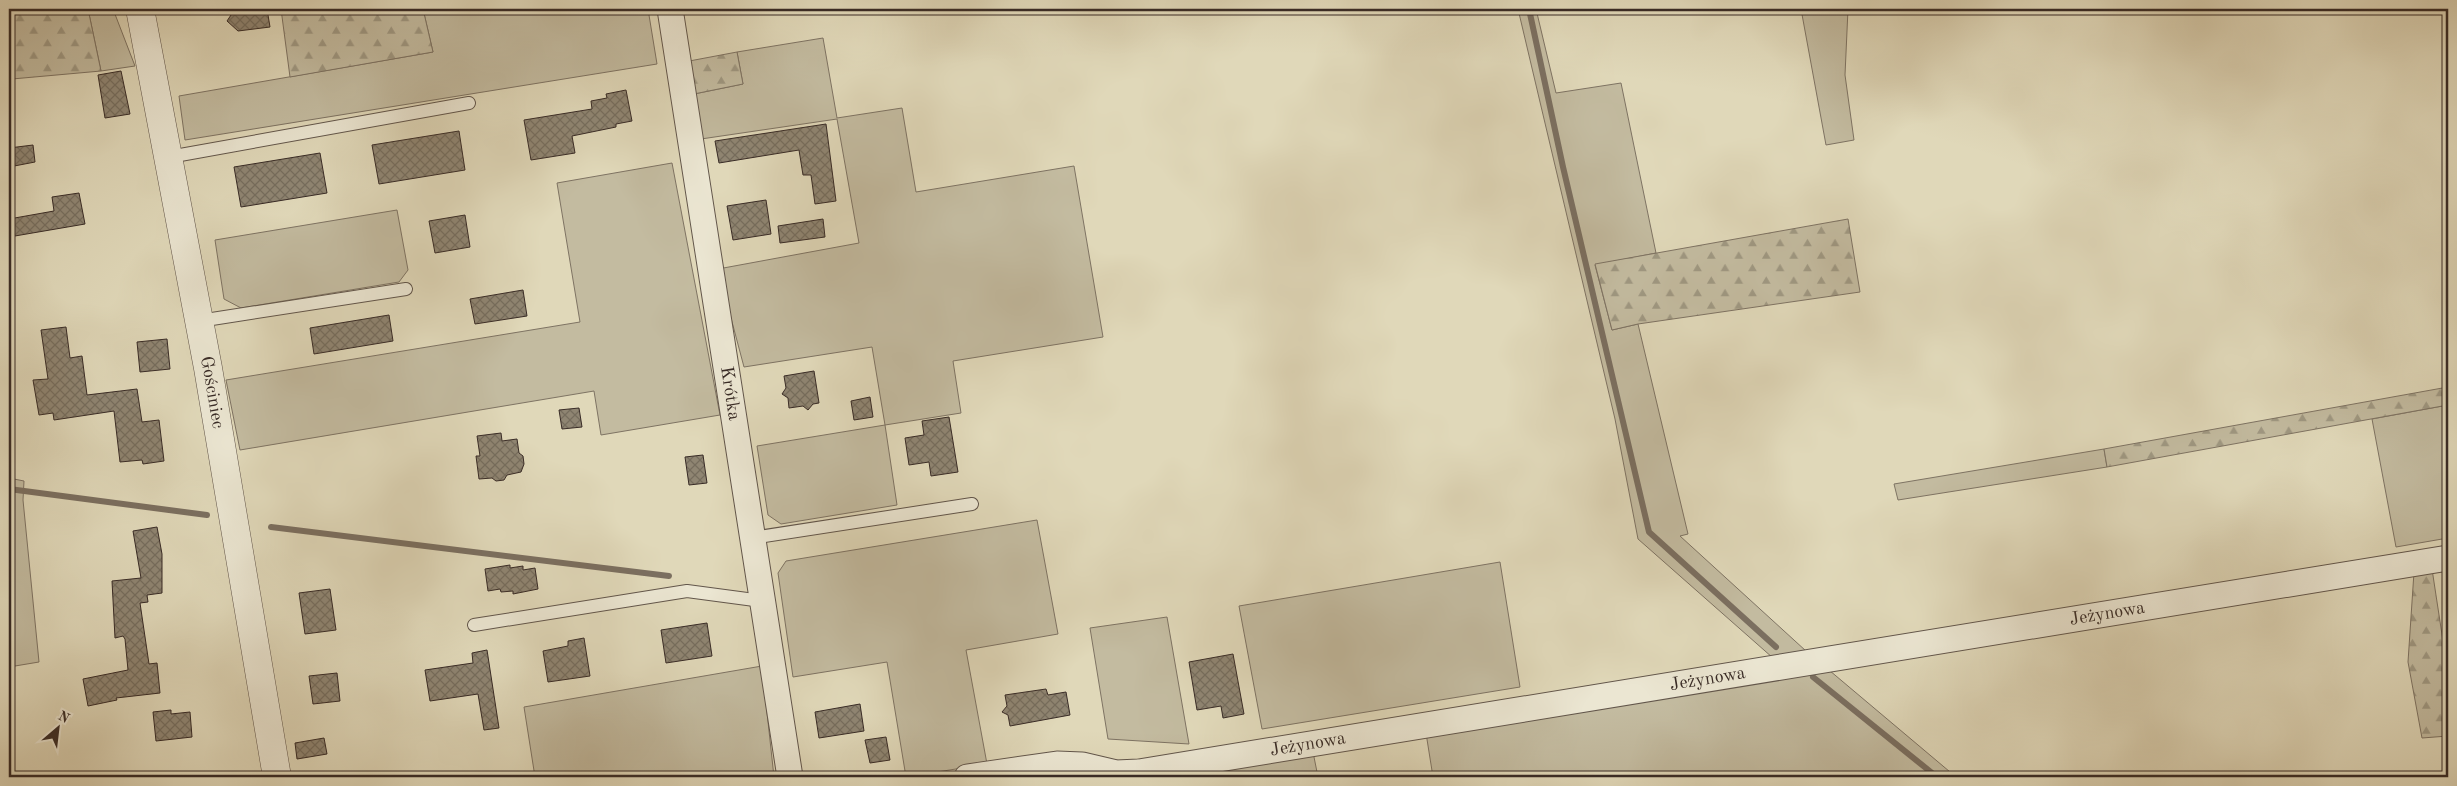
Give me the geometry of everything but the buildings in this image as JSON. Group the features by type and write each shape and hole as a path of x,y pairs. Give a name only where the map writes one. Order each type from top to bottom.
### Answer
{"street":[{"name":"Gościniec","path":"140,9 199,321 277,777"},
{"name":"Krótka","path":"670,9 790,777"},
{"name":"Jeżynowa","path":"967,777 1057,764 1082,766 1116,773 1139,772 2448,558"}],"lane":[{"path":"168,156 469,103"},
{"path":"199,321 406,289"},
{"path":"752,538 972,504"},
{"path":"474,625 687,591 762,601"}],"green space":[{"path":"9,9 88,9 101,71 12,79 9,62"},
{"path":"88,9 113,9 135,66 101,71"},
{"path":"281,9 423,9 433,52 290,77"},
{"path":"423,9 648,9 657,64 185,140 179,96 433,52"},
{"path":"1518,9 1536,9 1556,93 1621,83 1656,253 1595,265 1612,330 1638,324 1688,534 1680,536 1806,651 1773,658 1638,539 1615,419"},
{"path":"1801,9 1848,9 1845,75 1854,140 1826,145"},
{"path":"823,38 837,118 902,108 916,192 1074,166 1103,337 953,361 961,413 885,425 872,347 744,367 718,269 859,243 837,119 701,139 689,95 743,84 737,52"},
{"path":"737,52 743,84 689,95 684,62"},
{"path":"672,163 720,415 601,435 594,391 240,450 226,380 580,322 557,183"},
{"path":"397,210 408,270 399,282 241,308 224,299 215,240"},
{"path":"1848,219 1860,292 1638,324 1612,330 1595,264"},
{"path":"2448,387 2448,405 2107,467 2104,449"},
{"path":"2448,405 2448,538 2396,547 2372,419"},
{"path":"885,425 897,505 781,524 768,515 757,446"},
{"path":"2104,449 2107,467 1898,500 1894,484"},
{"path":"9,478 24,481 23,500 39,662 9,667"},
{"path":"1037,520 1058,634 966,650 987,764 906,777 887,662 793,677 778,573 786,561"},
{"path":"1500,562 1520,687 1262,729 1239,606"},
{"path":"2432,569 2448,674 2448,736 2422,738 2408,662 2414,572"},
{"path":"1167,617 1189,744 1108,739 1090,628"},
{"path":"1823,665 1956,777 1433,777 1426,733"},
{"path":"762,666 774,777 535,777 524,707"},
{"path":"1313,752 1318,777 1165,777"}],"waterway":[{"path":"1529,9 1563,167 1649,532 1776,647"},
{"path":"9,489 207,515"},
{"path":"271,527 669,576"},
{"path":"1813,677 1937,777"}]}
